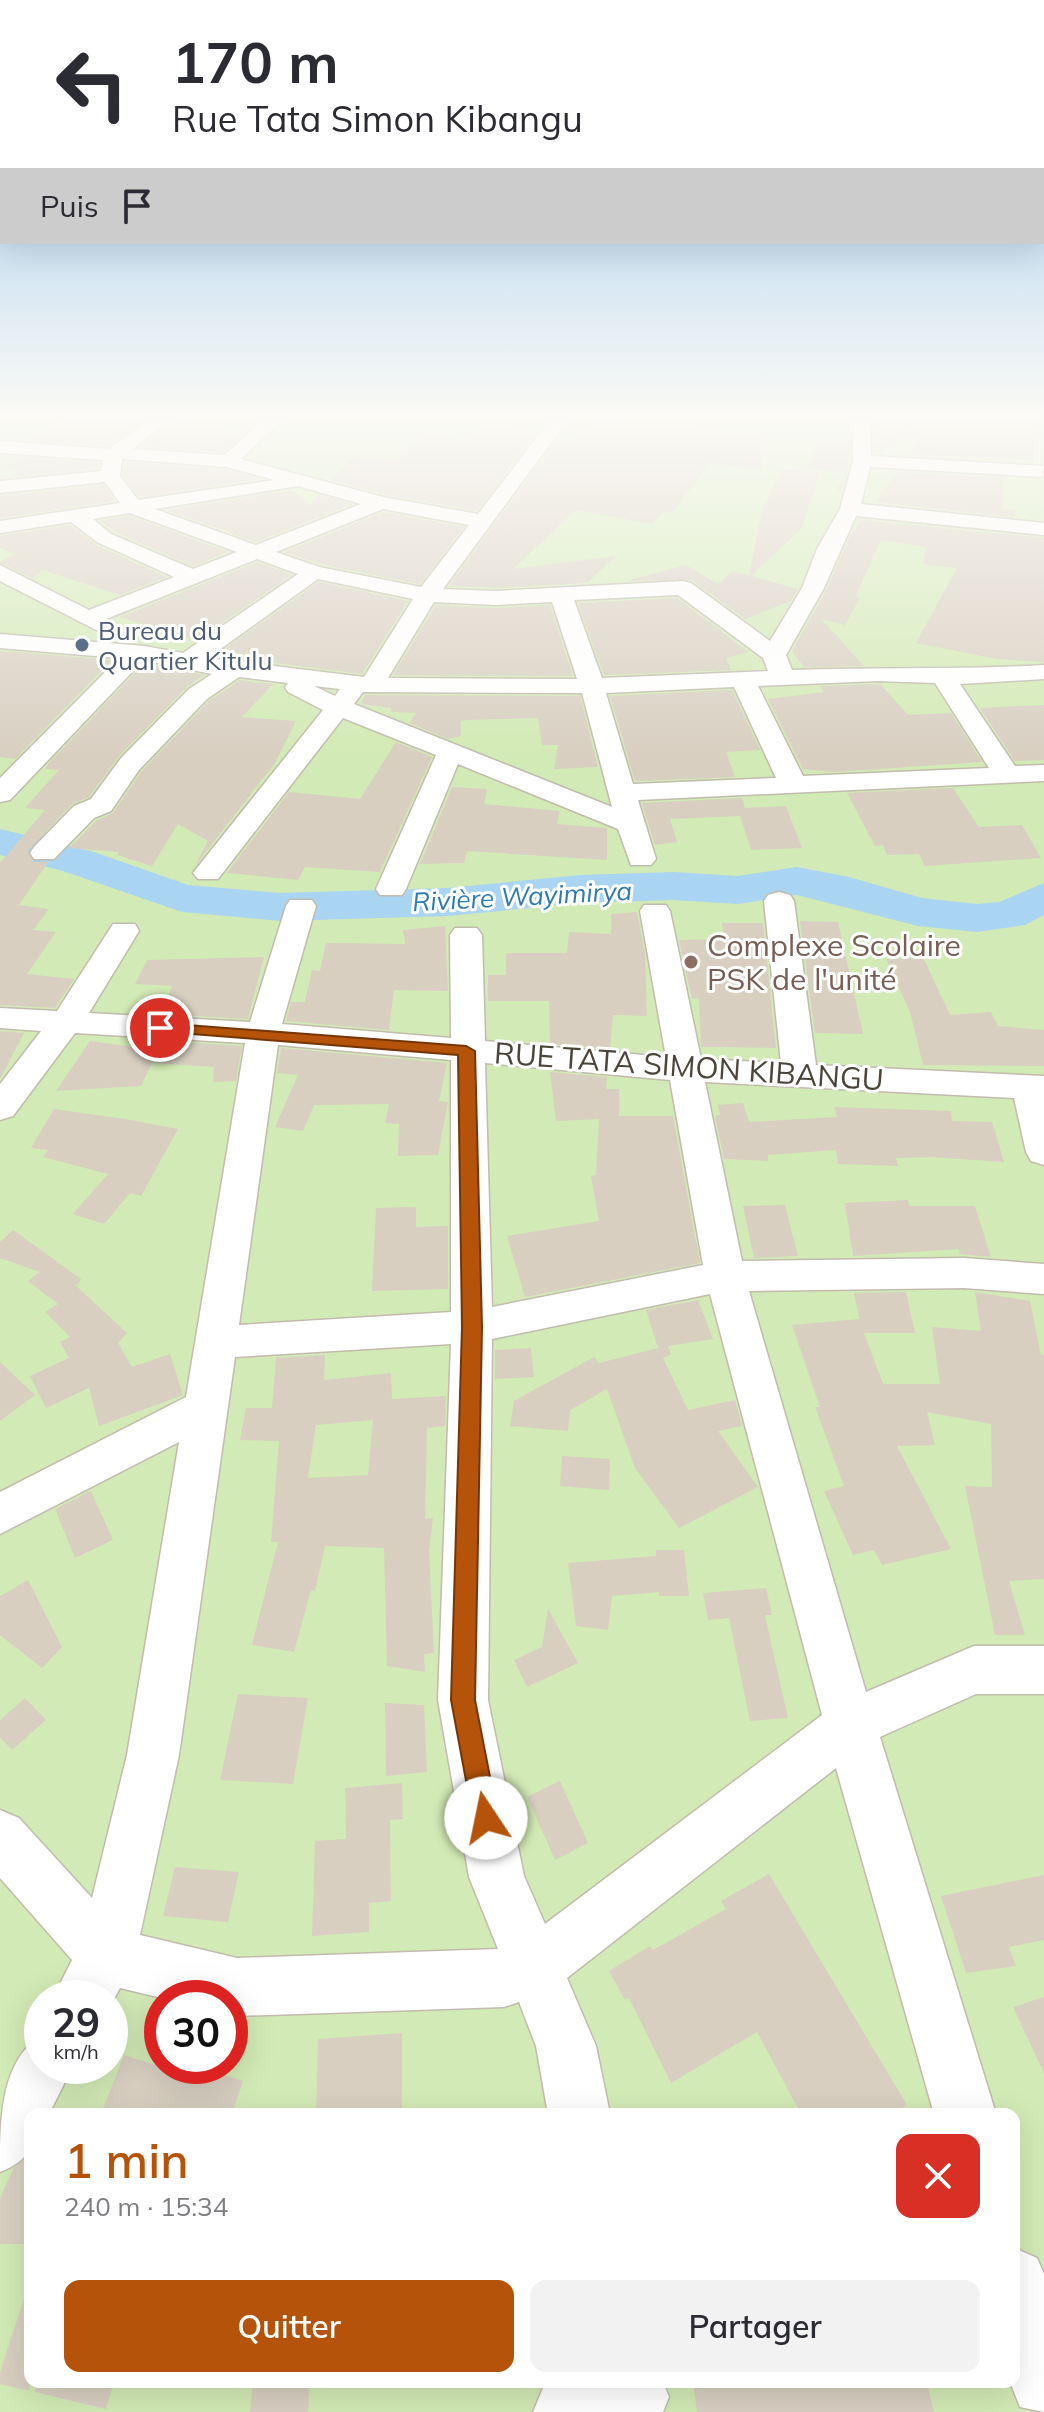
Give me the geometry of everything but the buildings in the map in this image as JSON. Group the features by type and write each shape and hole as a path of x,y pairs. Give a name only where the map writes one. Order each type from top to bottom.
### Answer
{"street":[{"path":"97,533 190,576"},
{"path":"198,533 314,572 427,595 561,596 683,588 778,667"},
{"path":"91,617 301,533"},
{"path":"208,873 338,707 364,684 473,533"},
{"path":"778,667 837,533"},
{"path":"0,572 91,617 144,653"},
{"path":"191,659 314,572"},
{"path":"561,596 592,686 641,859"},
{"path":"0,641 144,653 191,659 234,670 364,684 592,686 743,680 778,667 943,677 1044,672"},
{"path":"0,794 126,664 144,653"},
{"path":"44,853 84,812 101,805 130,764 198,694 234,670"},
{"path":"273,675 338,707 631,824"},
{"path":"943,677 1007,775"},
{"path":"743,680 793,784"},
{"path":"391,889 451,751"},
{"path":"622,793 1044,773"},
{"path":"779,901 800,1075"},
{"path":"95,1977 153,1755 204,1408 219,1342 263,1033 301,906"},
{"path":"655,911 689,1070 725,1276 850,1725 963,2108"},
{"path":"0,1108 66,1022 124,931"},
{"path":"466,935 472,1327 463,1700 497,1877 566,2046 578,2108"},
{"name":"RUE TATA SIMON KIBANGU","path":"0,1018 263,1033 689,1070 1037,1087"},
{"path":"1037,1087 1044,1152"},
{"path":"219,1342 472,1327 725,1276 887,1272 1044,1279"},
{"path":"0,1514 204,1408"},
{"path":"95,1977 237,1987 504,1978 535,1967 850,1725 974,1670 1044,1670"},
{"path":"0,1837 95,1977"},
{"path":"0,2141 33,2084"},
{"path":"567,2412 635,2397"}],"green space":[{"path":"0,533 1044,533 1044,2412 0,2412"}],"waterway":[{"name":"Rivière Wayimirya","path":"0,842 78,861 182,898 280,907 447,902 581,889 673,886 738,890 797,881 849,891 918,912 977,918 1009,915 1044,897"}],"place":[{"name":"Bureau du Quartier Kitulu","path":"82,645"},
{"name":"Complexe Scolaire PSK de l'unité","path":"691,962"}],"route":[{"path":"160,1028 263,1033 466,1051 472,1327 463,1700 486,1818"}]}
